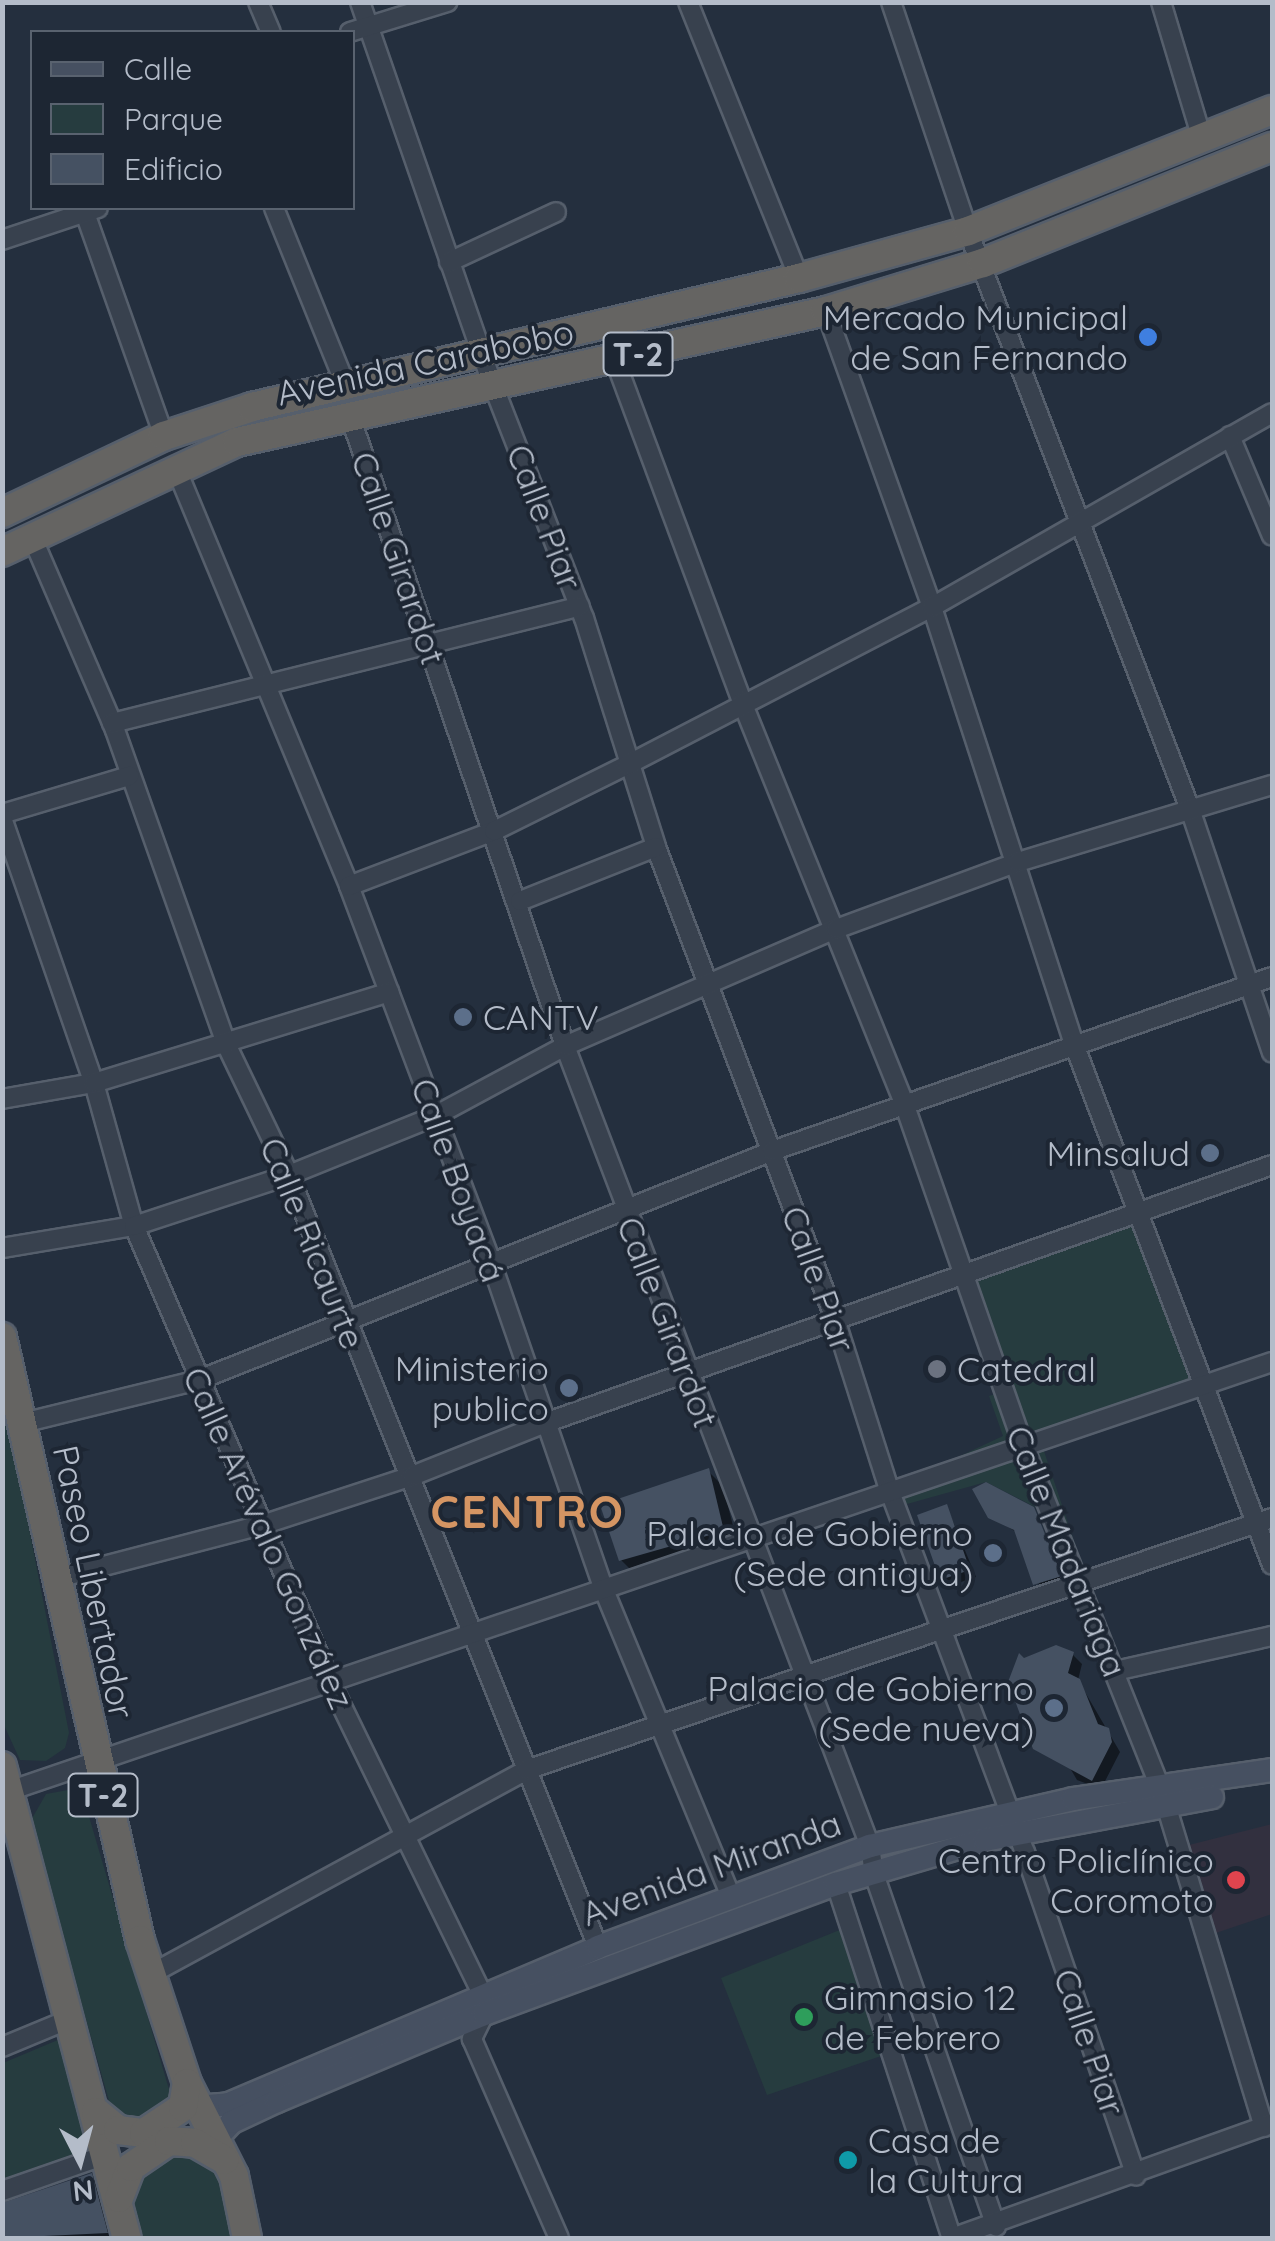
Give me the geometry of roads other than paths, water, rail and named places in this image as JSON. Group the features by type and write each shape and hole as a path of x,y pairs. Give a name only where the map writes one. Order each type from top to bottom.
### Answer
{"highway":[{"name":"Avenida Carabobo","path":"2,513 164,436 344,382 799,278 968,231 1272,110"},
{"name":"Avenida Carabobo","path":"2,552 236,442 349,413 615,360 826,310 983,263 1272,147"},
{"name":"Paseo Libertador","path":"2,1337 94,1762 150,1975 192,2095 245,2210 246,2238"},
{"name":"T-2","path":"4,1784 72,2018 127,2238"},
{"path":"96,2112 118,2130 144,2133 183,2107 192,2095"},
{"path":"120,2198 130,2167 169,2140 220,2150"}],"main road":[{"name":"Avenida Miranda","path":"192,2095 228,2104 483,2004 836,1884 985,1840 1019,1836 1272,1770"},
{"name":"Avenida Miranda","path":"220,2150 232,2122 598,1947 870,1846 1073,1799 1164,1798 1272,1784"}],"street":[{"path":"258,2 270,30"},
{"name":"Calle Piar","path":"360,2 358,28 485,349 493,385 580,606 656,847 835,1319 889,1489 1019,1836 1136,2176"},
{"path":"358,28 447,2"},
{"path":"688,2 799,278"},
{"path":"891,2 968,231 1190,808 1246,986 1272,1053"},
{"path":"1161,2 1202,140"},
{"path":"2,240 92,210 164,436"},
{"path":"275,210 344,382"},
{"path":"449,262 556,212"},
{"path":"826,310 932,607 1074,1044 1142,1213 1204,1386 1264,1521 1272,1566"},
{"name":"Calle Madariaga","path":"615,360 742,702 905,1106 1077,1586 1164,1798 1268,2125"},
{"name":"Calle Girardot","path":"349,413 520,901 565,1046 748,1538 870,1846 874,1874 996,2226"},
{"path":"349,886 494,831 627,765 742,702 932,607 1272,414"},
{"path":"1230,436 1272,536"},
{"name":"Calle Boyacá","path":"176,468 349,886 490,1262 604,1590 731,1896"},
{"name":"Calle Ricaurte","path":"32,537 112,722 228,1046 289,1176 344,1322 412,1476 598,1947"},
{"path":"112,722 580,606"},
{"path":"2,816 129,776"},
{"path":"2,1248 134,1226 289,1176 435,1116 565,1046 836,929 1018,862 1272,785"},
{"name":"Calle Arévalo González","path":"2,816 94,1083 134,1226 331,1684 483,2004"},
{"path":"520,901 656,847"},
{"path":"22,1423 200,1380 772,1151 1272,978"},
{"path":"2,1099 94,1083 228,1046 389,992"},
{"path":"54,1579 262,1526 412,1476 545,1423 1272,1165"},
{"path":"4,1784 94,1762 331,1684 889,1489 1272,1362"},
{"path":"150,1975 526,1770 804,1680 1264,1521"},
{"path":"1115,1671 1272,1636"},
{"path":"836,1884 952,2238 1136,2176 1268,2125"},
{"path":"483,2004 472,2039 559,2238"},
{"path":"2,2048 72,2018"},
{"path":"2,2191 108,2154"}],"place":[{"name":"Mercado Municipal de San Fernando","path":"1148,337"},
{"name":"CANTV","path":"463,1017"},
{"name":"Minsalud","path":"1210,1153"},
{"name":"Catedral","path":"937,1369"},
{"name":"Ministerio publico","path":"569,1388"},
{"name":"Palacio de Gobierno (Sede antigua)","path":"993,1553"},
{"name":"Palacio de Gobierno (Sede nueva)","path":"1054,1708"},
{"name":"Centro Policlínico Coromoto","path":"1236,1880"},
{"name":"Gimnasio 12 de Febrero","path":"804,2017"},
{"name":"Casa de la Cultura","path":"848,2160"}],"district":[{"name":"CENTRO","path":"528,1512"}]}
